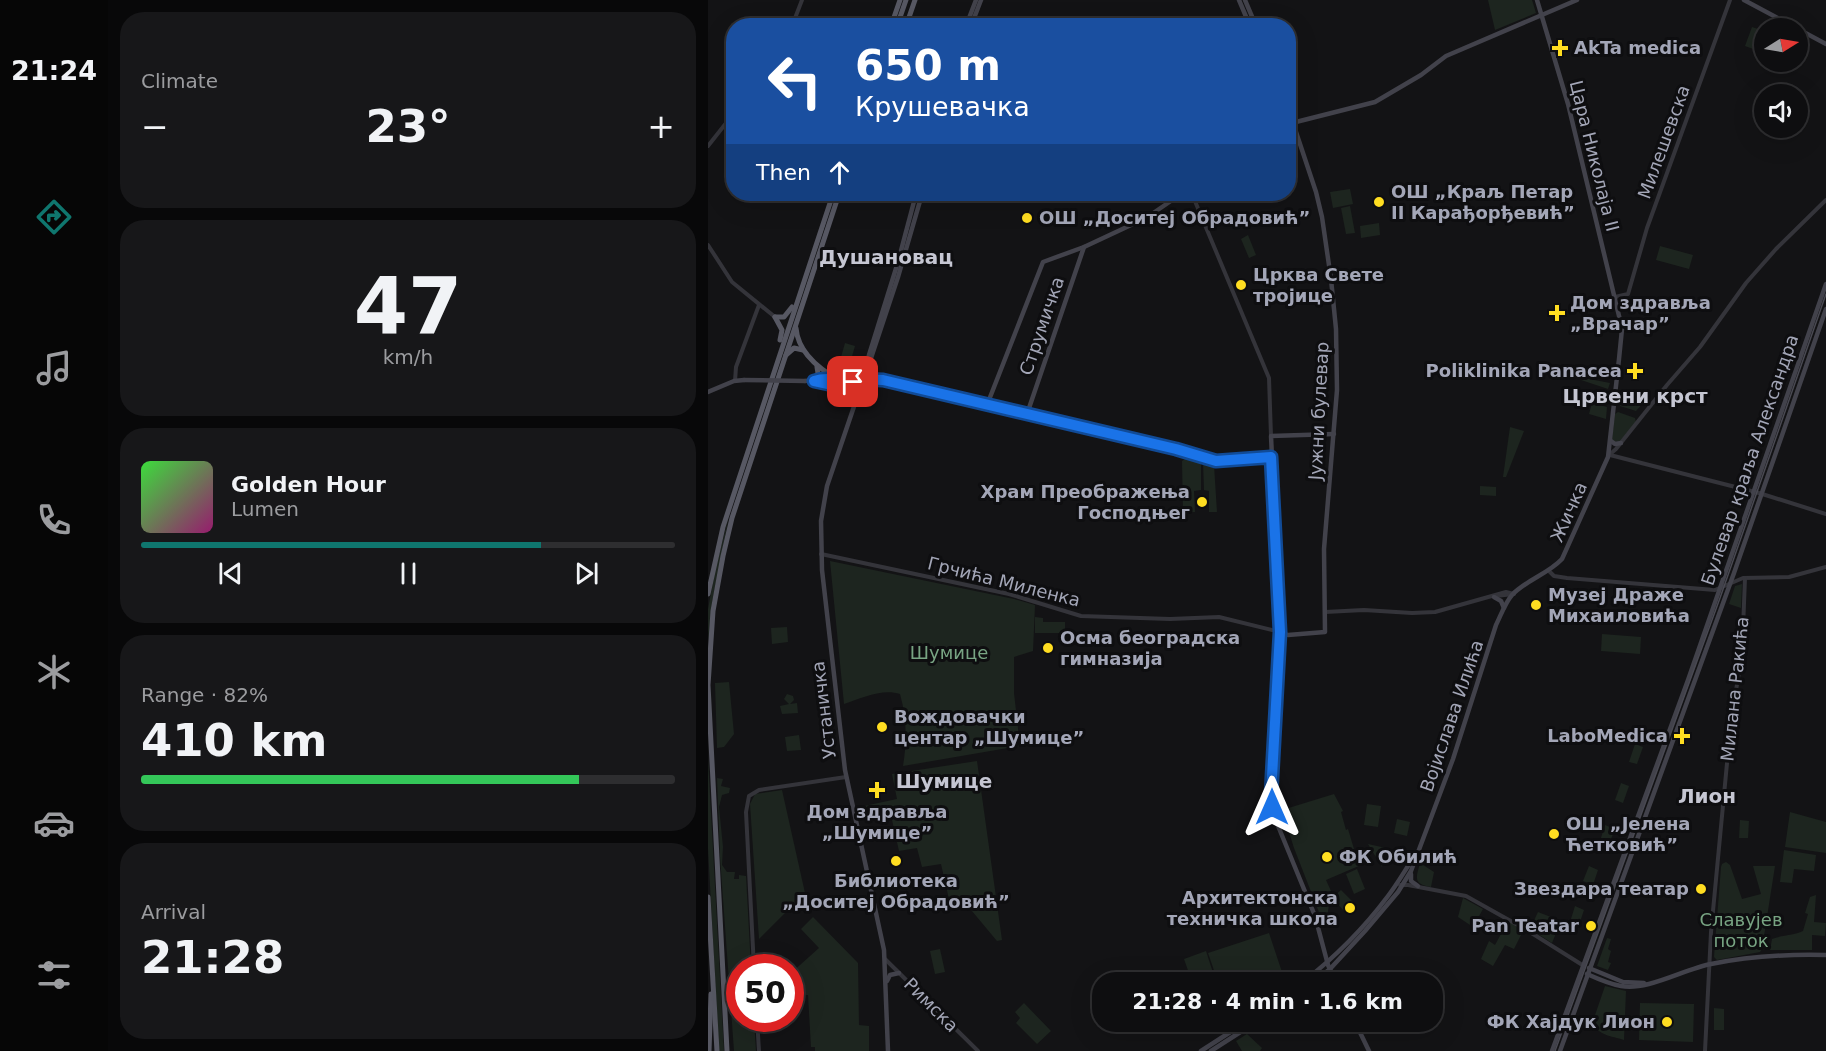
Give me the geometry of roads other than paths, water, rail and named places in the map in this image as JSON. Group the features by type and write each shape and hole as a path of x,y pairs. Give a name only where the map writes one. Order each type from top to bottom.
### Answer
{"highway":[{"path":"894,18 900,0"},
{"path":"900,18 906,0"},
{"path":"909,18 915,0"},
{"path":"708,594 723,527 831,201"},
{"path":"727,1051 708,685 710,639 717,584 732,518 837,201"},
{"path":"775,317 781,318 788,314 797,301"},
{"path":"775,317 782,330 779,353"},
{"path":"795,323 797,339 804,350 816,365 839,380"},
{"path":"782,364 790,349 796,347 804,350"},
{"path":"813,381 818,373 816,365"},
{"path":"708,897 717,1051"},
{"path":"710,1051 710,1000 713,983"}],"main road":[{"path":"969,18 976,0"},
{"path":"974,18 981,0"},
{"path":"1239,0 1247,18"},
{"path":"1245,0 1253,18"},
{"name":"Цара Николаја II","path":"1537,0 1568,104 1620,320 1620,346 1610,441"},
{"path":"1296,123 1375,102 1420,75 1446,56 1577,0"},
{"path":"1744,0 1826,44"},
{"name":"Јужни булевар","path":"1296,138 1317,197 1329,258 1337,355 1334,434 1324,538 1325,632"},
{"name":"Устаничка","path":"888,1051 885,959 846,777 821,554 824,498 863,380 914,201"},
{"name":"Устаничка","path":"866,369 873,356 920,201"},
{"path":"987,405 1044,261 1084,247 1152,215 1171,201"},
{"name":"Струмичка","path":"1027,414 1084,247"},
{"name":"Булевар краља Александра","path":"1552,1051 1826,285"},
{"name":"Булевар краља Александра","path":"1560,1051 1730,583 1826,309"},
{"path":"708,392 735,381 744,380 857,381"},
{"path":"813,381 828,384 883,380 1176,449 1216,461 1271,457"},
{"path":"1331,972 1318,923 1275,818 1271,800 1280,632 1271,436 1334,434"},
{"path":"1608,455 1610,441 1615,444 1622,443"},
{"name":"Жичка","path":"1514,594 1549,571 1564,556 1608,455"},
{"name":"Војислава Илића","path":"1326,972 1365,931 1411,872 1450,766 1503,609 1514,594"},
{"path":"1495,596 1501,602 1503,609"},
{"name":"Грчића Миленка","path":"1280,632 1288,634 1325,632"},
{"name":"Војислава Илића","path":"1315,972 1362,926 1394,888 1419,850"},
{"path":"1411,872 1411,881 1418,886"},
{"path":"1581,972 1590,972 1623,982 1648,983 1709,964 1764,955 1826,955"},
{"path":"1584,966 1590,972"},
{"path":"886,983 890,975 899,973"},
{"path":"1201,1051 1230,1032"},
{"path":"1211,1051 1240,1032"},
{"path":"1360,1032 1369,1051"}],"street":[{"path":"795,18 802,0"},
{"name":"Милешевска","path":"1615,297 1627,294 1650,222 1730,0"},
{"path":"708,146 726,123"},
{"path":"1608,455 1622,443 1700,347 1746,284 1776,249 1826,200"},
{"path":"1195,201 1267,372 1270,386 1271,436"},
{"path":"708,245 730,279 775,317"},
{"path":"735,381 736,367 759,305"},
{"path":"1608,455 1754,491 1826,514"},
{"name":"Грчића Миленка","path":"821,554 1009,594 1081,616 1173,619 1219,617 1280,632"},
{"path":"1549,571 1554,576 1567,578 1719,589 1745,578 1789,577 1826,567"},
{"name":"Милана Ракића","path":"1705,1051 1709,964 1731,721 1742,654 1745,578"},
{"path":"1325,612 1364,610 1433,613 1506,592 1514,594"},
{"path":"753,954 746,805 749,796 759,790 846,777"},
{"path":"1394,888 1403,884 1468,897 1584,966"},
{"name":"Римска","path":"885,959 978,1051"},
{"path":"758,1032 759,1051"}],"tram line":[{"path":"1555,1051 1720,598 1826,294"}],"place":[{"name":"AkTa medica","path":"1560,48"},
{"name":"ОШ „Краљ Петар II Карађорђевић”","path":"1379,202"},
{"name":"ОШ „Доситеј Обрадовић”","path":"1027,218"},
{"name":"Црква Свете тројице","path":"1241,285"},
{"name":"Дом здравља „Врачар”","path":"1557,313"},
{"name":"Poliklinika Panacea","path":"1635,371"},
{"name":"Храм Преображења Господњег","path":"1202,502"},
{"name":"Музеј Драже Михаиловића","path":"1536,605"},
{"name":"Осма београдска гимназија","path":"1048,648"},
{"name":"Вождовачки центар „Шумице”","path":"882,727"},
{"name":"LaboMedica","path":"1682,736"},
{"name":"Дом здравља „Шумице”","path":"877,790"},
{"name":"ОШ „Јелена Ћетковић”","path":"1554,834"},
{"name":"ФК Обилић","path":"1327,857"},
{"name":"Библиотека „Доситеј Обрадовић”","path":"896,861"},
{"name":"Звездара театар","path":"1701,889"},
{"name":"Архитектонска техничка школа","path":"1350,908"},
{"name":"Pan Teatar","path":"1591,926"},
{"name":"ФК Хајдук Лион","path":"1667,1022"}],"district":[{"name":"Душановац","path":"886,257"},
{"name":"Црвени крст","path":"1635,396"},
{"name":"Шумице","path":"944,781"},
{"name":"Лион","path":"1707,796"}],"park label":[{"name":"Славујев поток","path":"1741,930"}]}
